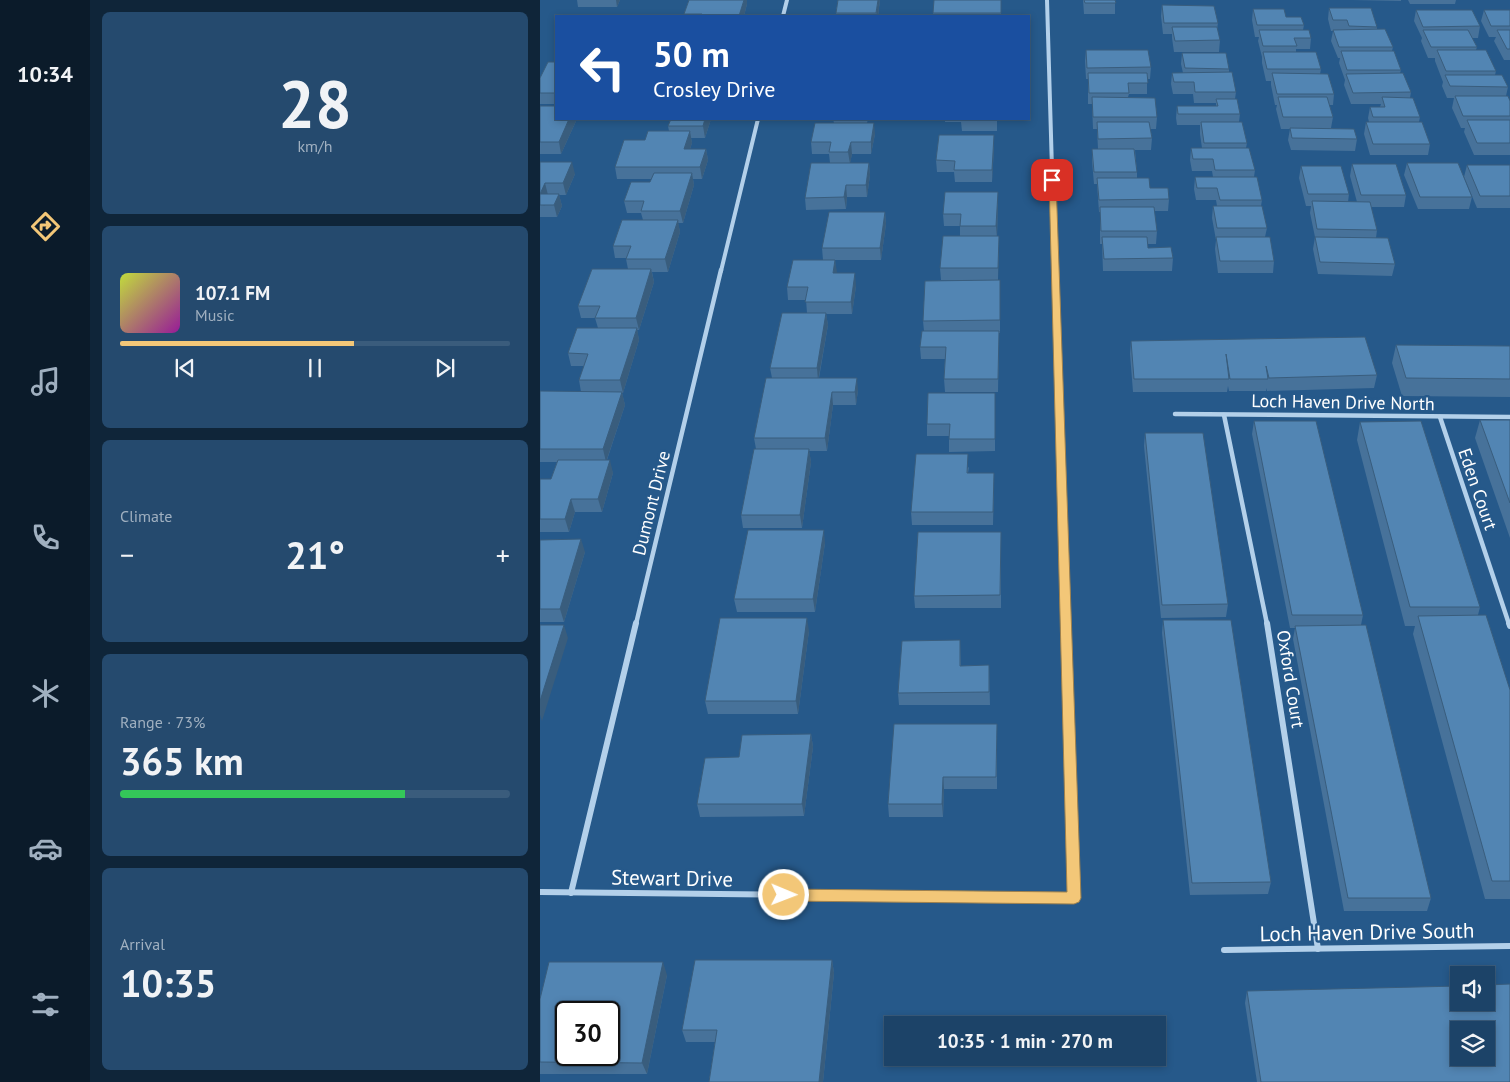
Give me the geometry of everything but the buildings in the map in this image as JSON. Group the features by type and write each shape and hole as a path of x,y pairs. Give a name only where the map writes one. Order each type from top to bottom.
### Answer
{"street":[{"path":"783,15 787,0"},
{"name":"Stewart Drive","path":"540,892 1074,898 1047,0"},
{"name":"Dumont Drive","path":"571,893 758,120"},
{"name":"Loch Haven Drive North","path":"1176,414 1510,417"},
{"name":"Oxford Court","path":"1224,415 1270,637 1318,949"},
{"name":"Eden Court","path":"1440,417 1510,626"},
{"name":"Loch Haven Drive South","path":"1224,950 1510,946"}],"route":[{"path":"784,895 1074,898 1052,180"}]}
